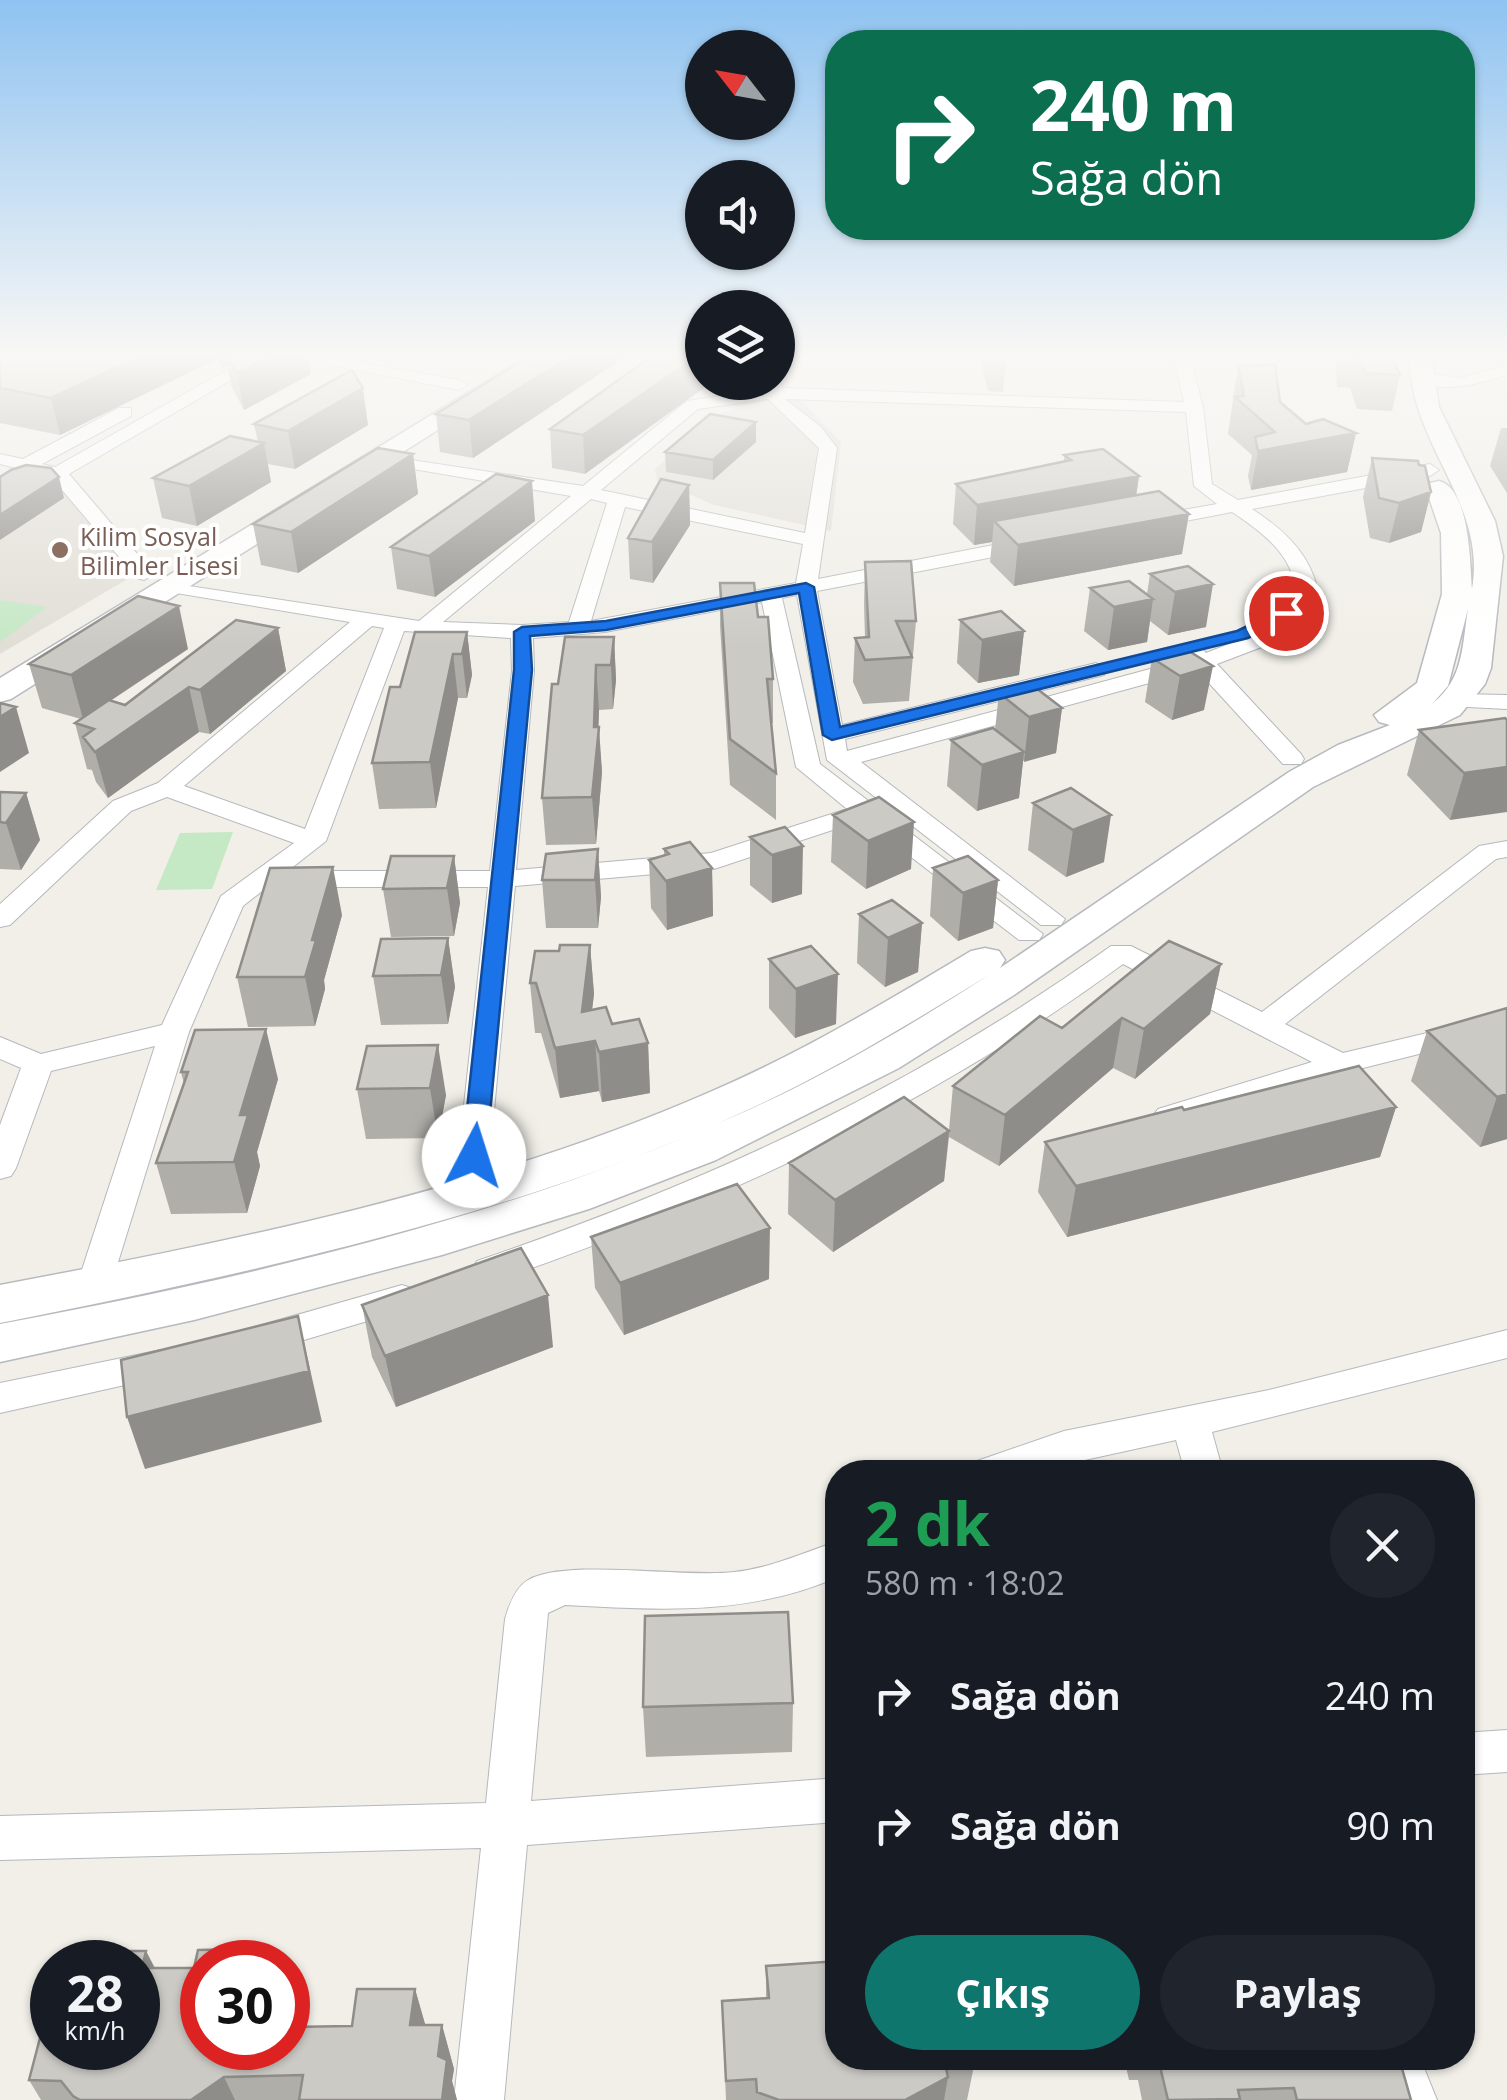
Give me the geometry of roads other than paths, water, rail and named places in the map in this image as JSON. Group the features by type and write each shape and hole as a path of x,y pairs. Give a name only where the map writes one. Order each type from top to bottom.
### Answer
{"street":[{"path":"26,465 52,451"},
{"path":"58,473 96,451"},
{"path":"0,692 157,580 357,451"},
{"path":"0,661 157,580 389,451"},
{"path":"423,628 638,451"},
{"path":"828,451 806,587 836,755 1055,927"},
{"path":"842,760 1280,632 1308,605 1309,584 1304,565 1270,531 1227,508 1202,486 1198,451"},
{"path":"0,1342 142,1315 397,1252 543,1209 704,1149 830,1088 1221,802 1292,759 1408,707 1432,686 1454,606 1458,570 1450,515 1421,451"},
{"path":"1445,451 1496,544 1474,671 1450,718"},
{"path":"378,458 588,493 815,541"},
{"path":"0,459 58,473 157,580 423,628 522,632 578,629 1056,539"},
{"path":"1130,526 1430,470"},
{"path":"578,629 618,499"},
{"path":"771,594 808,767 866,811 1055,927 1121,952 1340,1064"},
{"path":"3,914 122,806 166,788 366,619"},
{"path":"94,1285 174,1032 231,902 313,841 396,624"},
{"path":"470,1196 523,670 522,632"},
{"path":"1196,655 1292,759"},
{"path":"832,735 1196,655"},
{"path":"2,1303 470,1196 652,1133 792,1072 1055,927 1360,748 1507,702"},
{"path":"166,788 313,841"},
{"path":"263,879 500,879 714,861 866,811"},
{"path":"1265,1026 1488,852 1507,849"},
{"path":"462,1279 705,1190 856,1120 1003,1036 1121,952"},
{"path":"1139,1125 1340,1064 1507,1023"},
{"path":"0,1046 38,1064 174,1032"},
{"path":"0,1168 38,1064"},
{"path":"240,1344 426,1291"},
{"path":"1017,1460 1084,1439 1190,1422 1507,1344"},
{"path":"0,1398 191,1357"},
{"path":"1190,1422 1201,1460"},
{"path":"479,2100 526,1620 534,1599 542,1592 565,1587 733,1593 786,1581 825,1564"},
{"path":"1475,1753 1507,1751"},
{"path":"0,1838 505,1824 825,1801"},
{"path":"1401,2070 1412,2100"}],"place":[{"name":"Kilim Sosyal Bilimler Lisesi","path":"60,550"}]}
